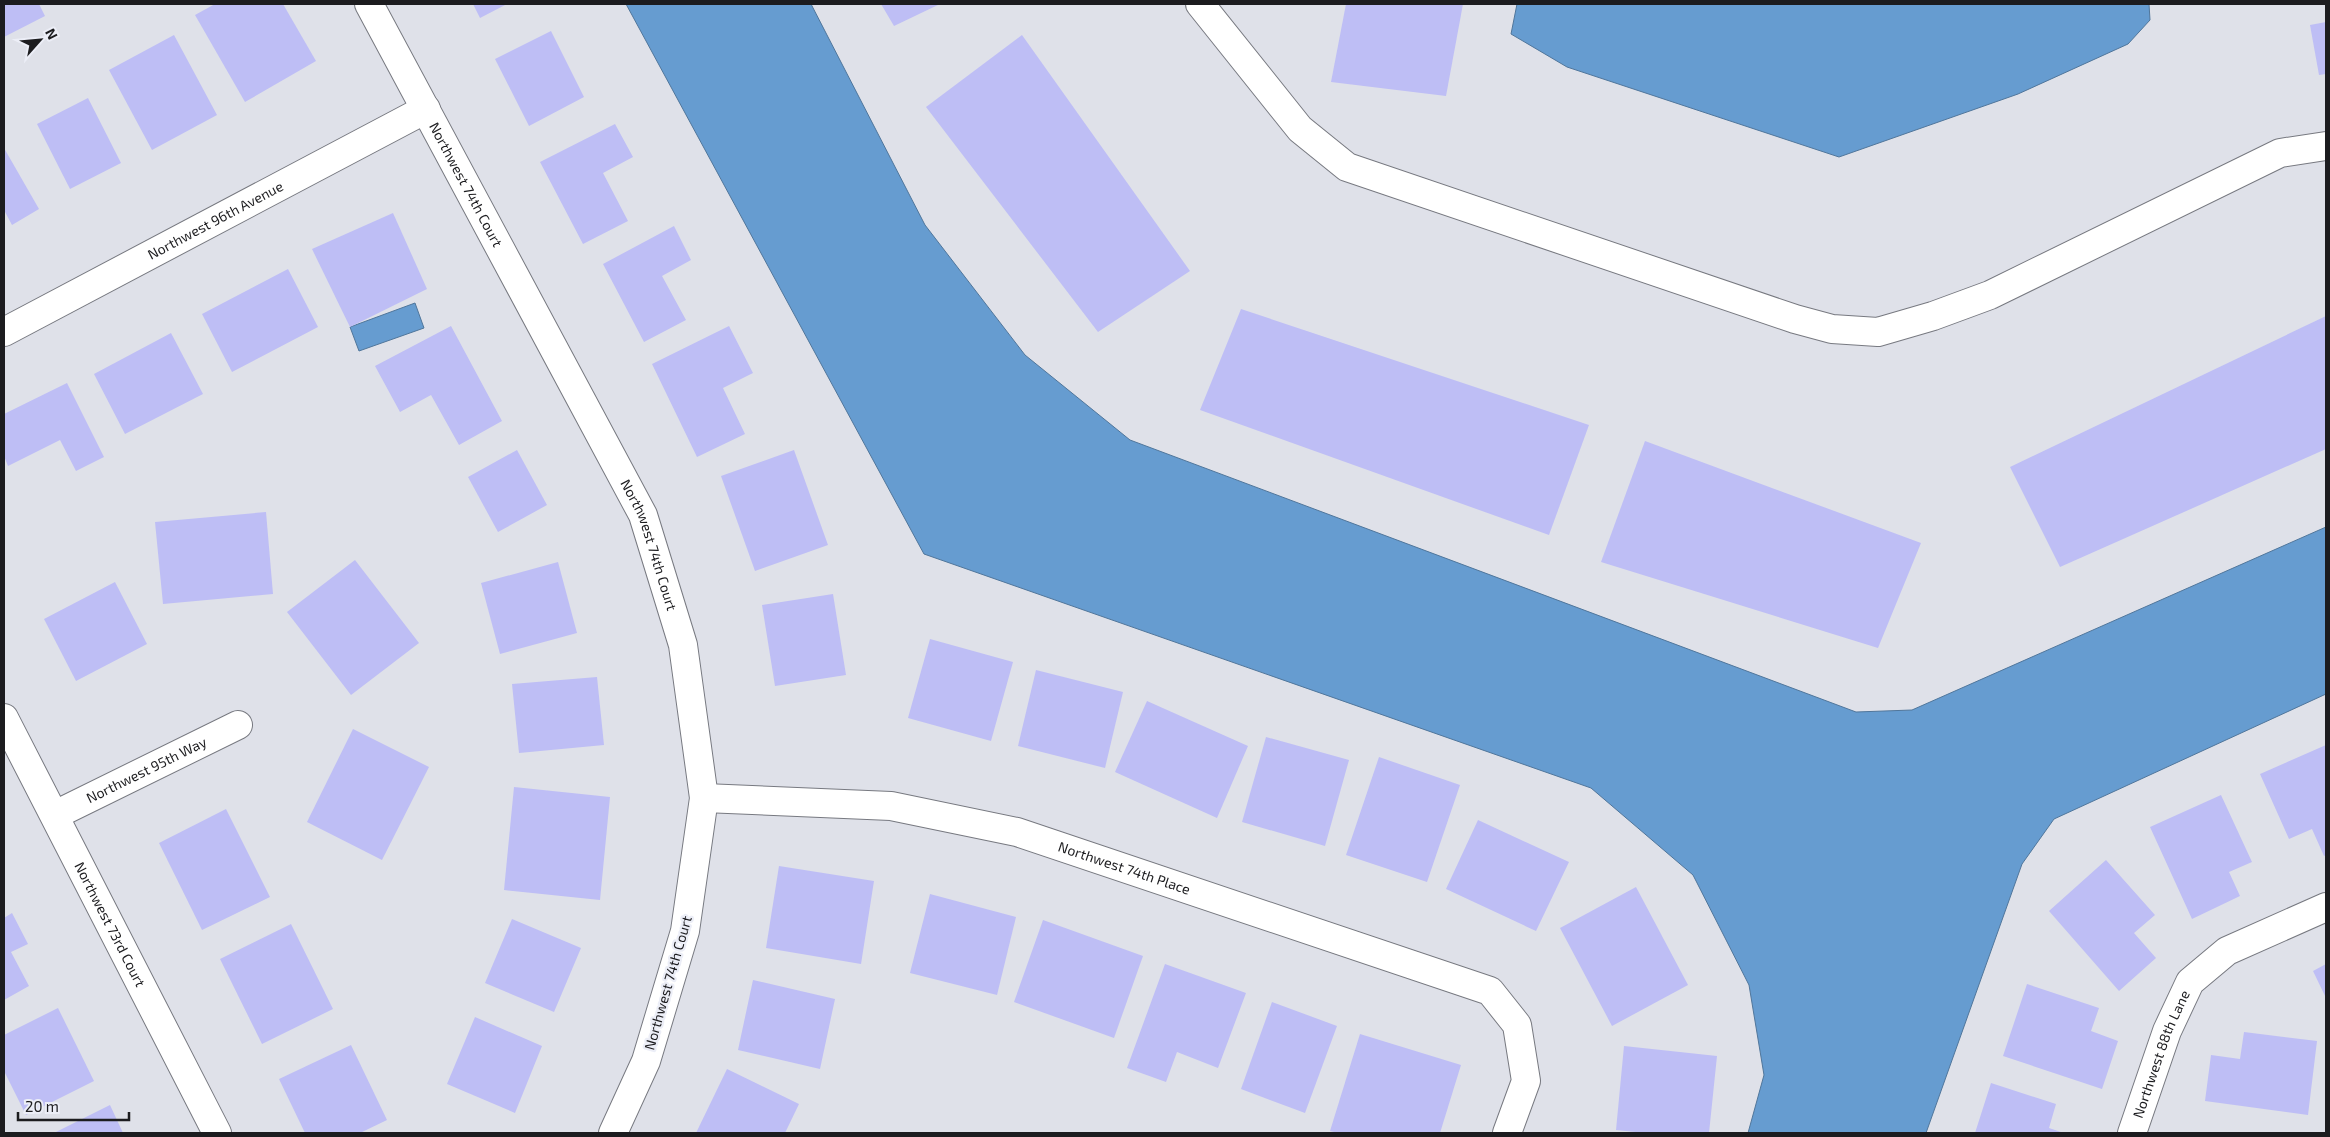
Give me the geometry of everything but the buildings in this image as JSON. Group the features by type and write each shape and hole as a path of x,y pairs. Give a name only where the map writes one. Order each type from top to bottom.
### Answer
{"street":[{"name":"Northwest 74th Court","path":"369,4 643,515 683,646 704,798 686,931 646,1062 613,1133"},
{"path":"1200,4 1300,130 1347,167 1795,320 1832,329 1878,332 1934,316 1982,298 2280,153 2326,146"},
{"name":"Northwest 96th Avenue","path":"4,332 426,109"},
{"name":"Northwest 73rd Court","path":"4,718 217,1133"},
{"name":"Northwest 95th Way","path":"55,815 238,725"},
{"name":"Northwest 74th Place","path":"704,798 891,806 1017,832 1490,991 1517,1025 1526,1081 1507,1133"},
{"name":"Northwest 88th Lane","path":"2132,1133 2167,1031 2190,982 2227,951 2326,907"}],"water":[{"path":"626,4 811,4 925,225 1025,355 1130,440 1856,712 1912,710 2326,527 2326,694 2054,819 2022,864 1926,1133 1748,1133 1764,1075 1749,985 1693,875 1591,788 924,554"},
{"path":"1517,4 2149,4 2150,20 2128,44 2018,94 1839,157 1567,67 1511,34"},
{"path":"415,303 424,328 359,351 350,327"}]}
